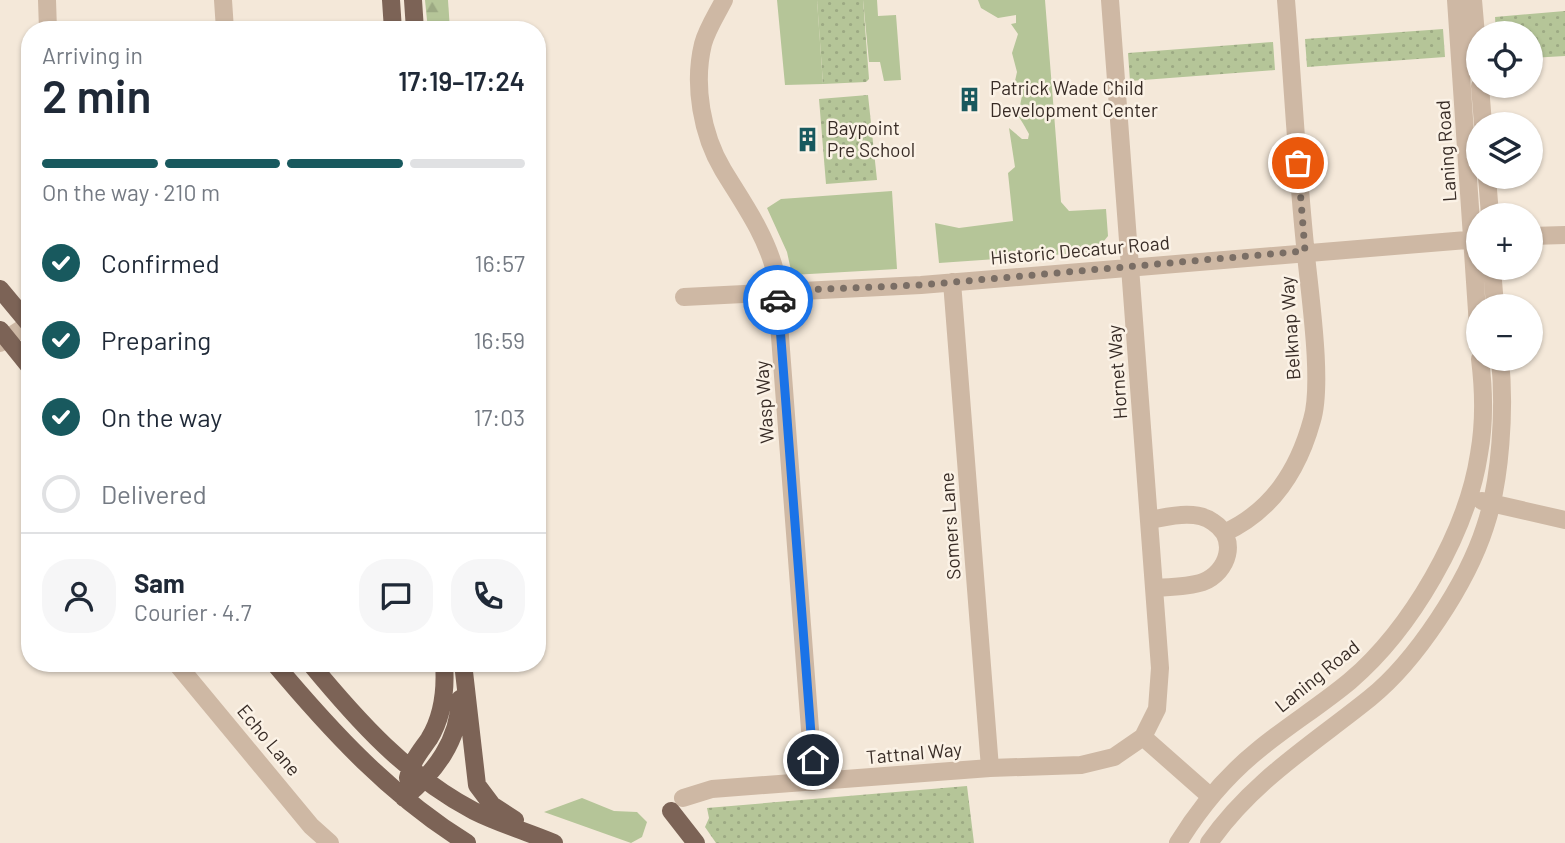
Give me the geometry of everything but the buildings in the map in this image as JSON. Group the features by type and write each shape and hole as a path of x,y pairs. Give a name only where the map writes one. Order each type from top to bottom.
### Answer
{"main road":[{"path":"391,0 392,21"},
{"path":"413,0 414,21"},
{"path":"0,289 21,314"},
{"path":"2,337 21,357"},
{"path":"282,672 347,747 423,816 467,843"},
{"path":"318,672 366,728 426,780 474,811 546,839"},
{"path":"404,798 410,767 437,722 444,672"},
{"path":"404,798 426,780 446,752 456,727 460,707 461,672"},
{"path":"462,672 477,785 492,805 546,839"},
{"path":"677,805 696,843"}],"street":[{"path":"47,0 48,21"},
{"path":"223,0 224,21"},
{"name":"Wasp Way","path":"724,0 703,44 699,86 705,132 721,167 755,219 770,250 777,291 814,782"},
{"name":"Hornet Way","path":"1110,0 1160,668 1157,709 1143,737"},
{"name":"Belknap Way","path":"1224,533 1248,522 1268,506 1286,483 1313,418 1313,340 1286,0"},
{"name":"Laning Road","path":"1456,0 1472,203"},
{"path":"1474,0 1476,21"},
{"path":"1543,236 1565,235"},
{"name":"Historic Decatur Road","path":"684,297 952,282 1466,240"},
{"name":"Somers Lane","path":"952,282 990,768"},
{"path":"2,337 21,329"},
{"name":"Laning Road","path":"1178,843 1211,797 1255,752 1352,680 1380,652 1430,582 1468,498 1479,455 1485,402 1481,371"},
{"path":"1209,843 1256,787 1290,757 1373,696 1418,646 1444,607 1479,544 1491,502 1504,398 1501,371"},
{"path":"1468,498 1565,520"},
{"path":"1149,520 1187,515 1214,522 1224,533 1228,560 1219,572 1193,585 1154,589"},
{"name":"Echo Lane","path":"183,672 311,826 330,843"},
{"path":"1143,737 1211,797"},
{"name":"Tattnal Way","path":"677,805 712,789 990,768 1081,765 1114,757 1143,737"}],"green space":[{"path":"425,0 448,0 449,21 427,21"},
{"path":"777,0 817,0 823,84 785,85"},
{"path":"817,0 863,0 869,79 866,82 823,84"},
{"path":"863,0 877,0 878,16 896,15 901,80 884,81 880,62 869,62"},
{"path":"978,0 1045,0 1061,202 1069,211 1106,209 1108,236 1095,252 939,263 935,223 959,228 1013,221 1008,173 1015,167 1009,128 1022,139 1028,139 1029,134 1018,116 1022,95 1015,81 1017,72 1012,53 1018,34 1011,24 1016,23 1016,15 998,18 981,8"},
{"path":"1565,11 1565,56 1543,57 1543,21 1495,21 1495,17"},
{"path":"1443,29 1445,57 1307,67 1305,39"},
{"path":"1273,42 1275,70 1130,81 1128,53"},
{"path":"868,95 877,180 826,184 819,99"},
{"path":"892,191 897,269 792,275 787,252 767,208 781,199"},
{"path":"967,786 974,843 716,843 705,827 709,818 707,808"},
{"path":"582,798 614,811 637,812 647,822 642,837 631,843 544,812"}],"way so far":[{"path":"778,300 777,291 921,285 1305,251 1298,163"}],"place":[{"name":"Patrick Wade Child Development Center","path":"970,99"},
{"name":"Baypoint Pre School","path":"807,139"}],"route":[{"path":"778,300 795,555 813,760"}]}
